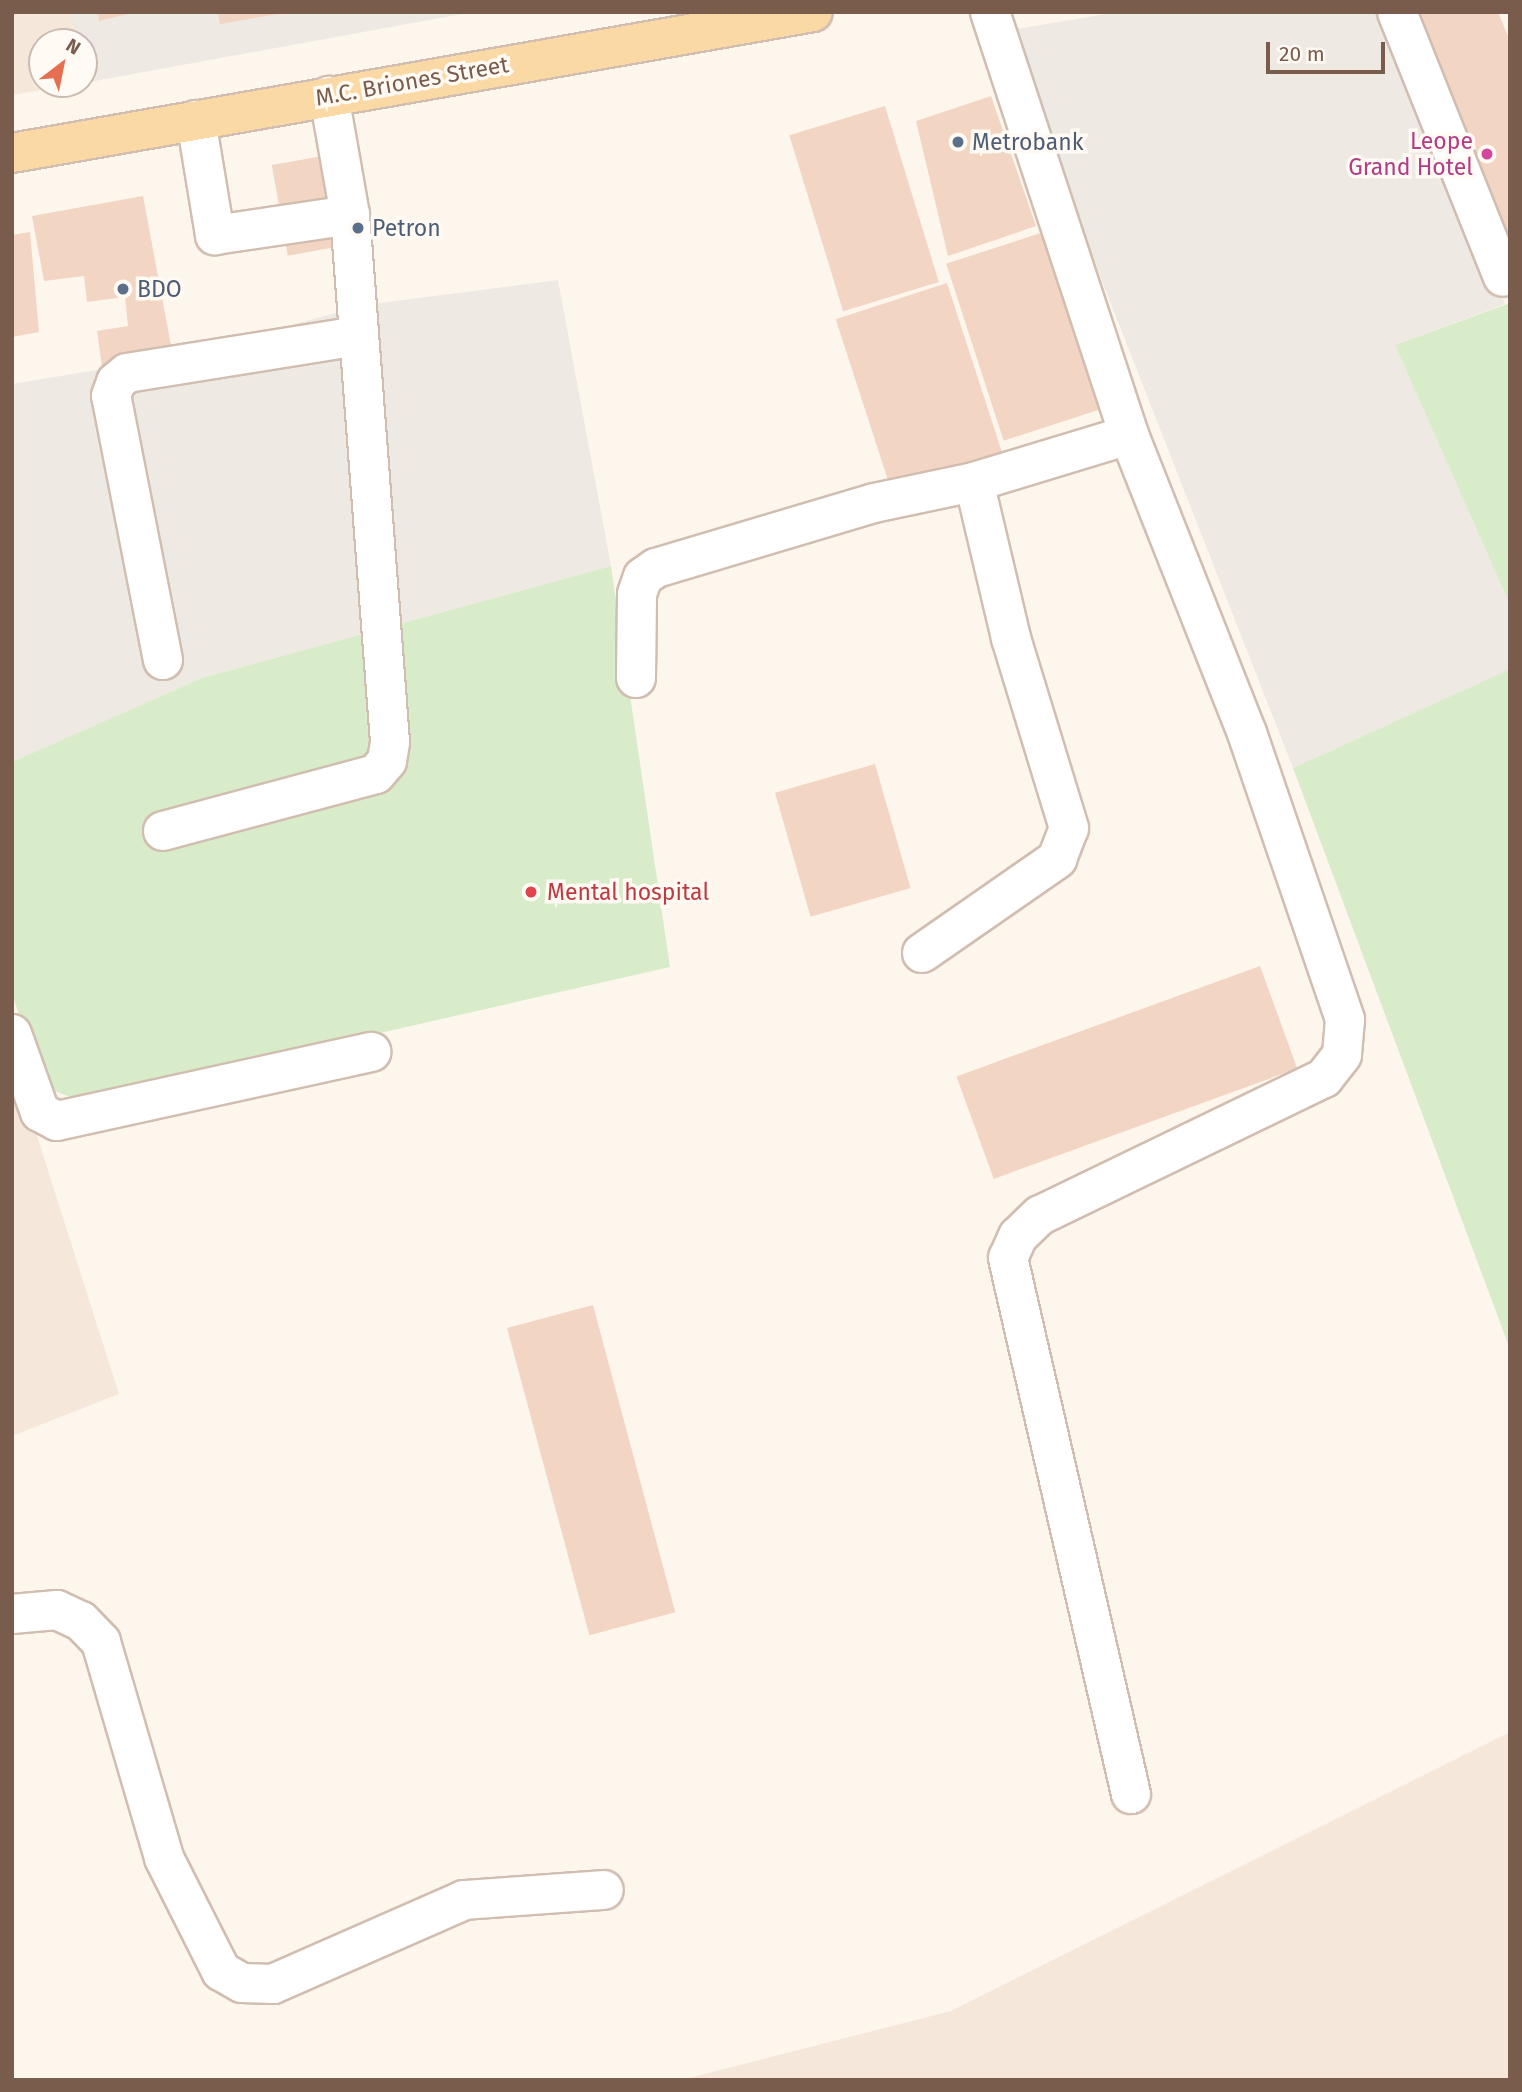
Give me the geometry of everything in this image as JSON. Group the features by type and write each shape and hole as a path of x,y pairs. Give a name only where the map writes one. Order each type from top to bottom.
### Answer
{"main road":[{"name":"M.C. Briones Street","path":"12,153 801,13"}],"street":[{"path":"990,12 1129,435 1247,733 1345,1020 1342,1055 1324,1078 1040,1215 1018,1236 1007,1258 1131,1794"},
{"path":"1397,12 1503,277"},
{"path":"163,831 376,774 387,761 390,742 350,215 329,96"},
{"path":"196,120 215,234 350,215"},
{"path":"163,660 111,396 116,382 127,373 358,336"},
{"path":"636,678 637,594 643,577 656,568 874,503 974,482 1129,435"},
{"path":"922,953 1057,859 1069,828 1011,638 974,482"},
{"path":"12,1034 40,1112 57,1121 372,1052"},
{"path":"12,1614 57,1610 81,1621 101,1642 164,1858 221,1971 242,1983 273,1984 464,1900 604,1890"}],"shaded area":[{"path":"12,12 71,12 74,28 28,28 28,92 12,95"},
{"path":"71,12 473,12 98,80 98,28 74,28"},
{"path":"1118,12 1387,12 1505,304 1395,345 1510,605 1510,669 1293,768 1004,31"},
{"path":"558,280 611,566 202,678 12,762 12,384 176,357 364,305"},
{"path":"12,1057 119,1394 12,1436"},
{"path":"1510,1732 1510,2080 681,2080 951,2011"}],"green space":[{"path":"1510,303 1510,605 1395,345"},
{"path":"611,566 670,967 81,1101 44,1087 12,994 12,762 202,678"},
{"path":"1510,669 1510,1349 1293,768"}],"building":[{"path":"98,12 131,12 132,13 99,21"},
{"path":"218,12 277,12 277,14 220,24"},
{"name":"Leope Grand Hotel","path":"1408,12 1498,12 1510,41 1510,267"},
{"path":"991,96 1036,226 948,256 916,121"},
{"path":"885,106 939,282 843,311 789,135"},
{"path":"323,156 339,247 288,256 272,165"},
{"name":"BDO","path":"143,196 173,356 102,367 97,331 128,326 125,297 87,302 84,276 44,281 32,216"},
{"path":"1047,231 1104,408 1004,441 946,264"},
{"path":"30,232 39,332 12,337 12,235"},
{"path":"947,283 1002,452 891,488 836,319"},
{"path":"875,764 911,888 811,917 775,793"},
{"path":"1260,966 1297,1068 994,1179 956,1076"},
{"path":"593,1305 675,1612 589,1635 507,1328"}],"place":[{"name":"Metrobank","path":"958,142"},
{"name":"Leope Grand Hotel","path":"1487,154"},
{"name":"Petron","path":"358,228"},
{"name":"BDO","path":"123,289"},
{"name":"Mental hospital","path":"531,892"}]}
